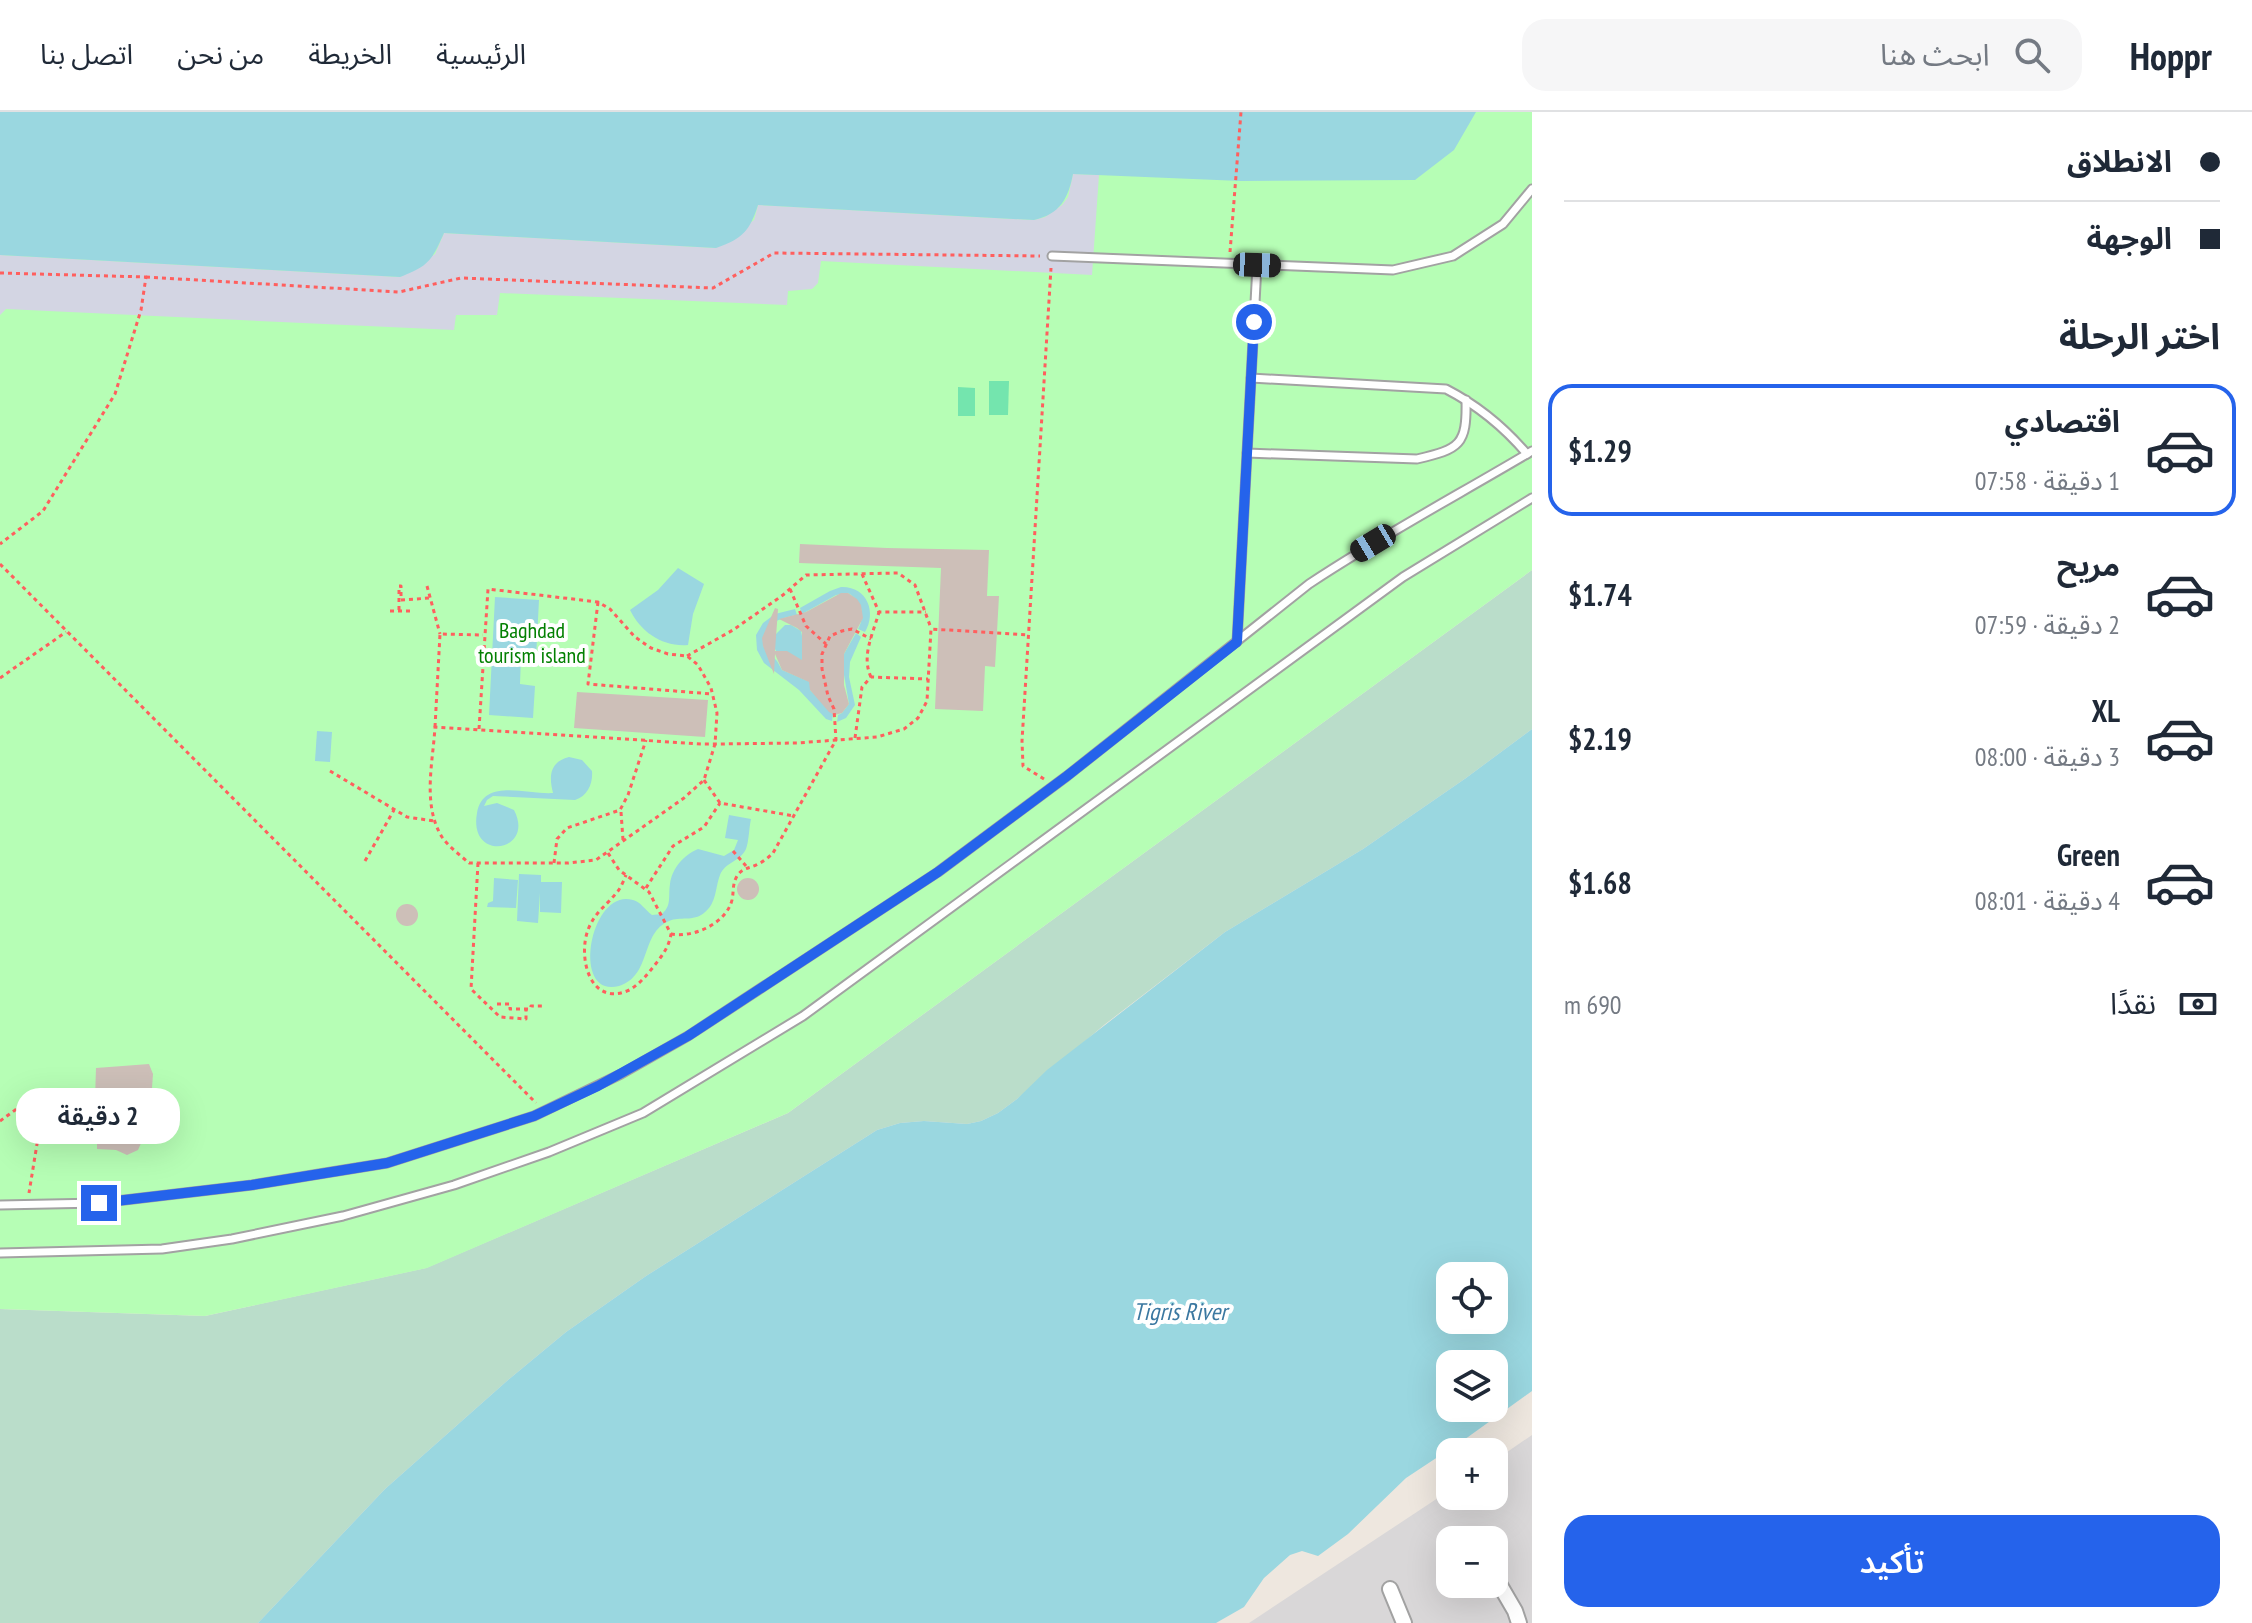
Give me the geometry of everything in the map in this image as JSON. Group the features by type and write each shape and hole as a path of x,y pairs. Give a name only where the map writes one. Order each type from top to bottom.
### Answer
{"street":[{"path":"1390,1589 1404,1623"},
{"path":"1507,1598 1519,1623"}],"lane":[{"path":"1052,256 1393,270 1453,256 1503,224 1532,189"},
{"path":"1237,642 1257,265"},
{"path":"0,1205 99,1203 252,1185 387,1163 534,1116 621,1074 688,1036 938,872 1055,785 1309,584 1529,453 1509,432 1446,389 1251,378"},
{"path":"1247,453 1417,459 1436,455 1454,448 1467,430 1466,400"},
{"path":"0,1253 162,1249 232,1239 343,1216 454,1185 549,1152 643,1113 803,1016 1403,577 1532,498"}],"path":[{"path":"1230,264 1241,112"},
{"path":"0,273 146,277 399,292 461,278 713,288 774,253 1052,256 1022,741 1023,766 1055,785"},
{"path":"0,544 43,511 115,394 141,310 146,277"},
{"path":"0,564 544,1111"},
{"path":"435,727 715,744 797,743 877,737 904,729 918,718 927,701 931,629 915,585 898,573 806,575 733,630 687,656"},
{"path":"862,574 879,612 866,658 871,677"},
{"path":"399,610 399,586 401,600 430,598"},
{"path":"427,586 440,634 430,800 434,821 443,839 469,863 596,860 684,798 704,780 715,744 717,713 698,665 687,656 651,648 635,637 610,609 598,602 488,589 479,729"},
{"path":"790,589 806,626 826,644"},
{"path":"598,602 588,684 712,694"},
{"path":"390,611 411,611"},
{"path":"879,612 926,612"},
{"path":"671,934 683,936 712,925 727,911 738,875 773,853 836,740 834,709 822,669 826,644 830,636 852,629 871,639"},
{"path":"931,629 1029,635"},
{"path":"0,678 67,631"},
{"path":"440,634 485,635"},
{"path":"871,677 928,679"},
{"path":"855,738 862,687 871,677"},
{"path":"623,840 620,810 646,740"},
{"path":"330,771 407,817 434,821"},
{"path":"704,780 720,803 794,816"},
{"path":"645,889 673,846 704,827 720,803"},
{"path":"365,861 394,810"},
{"path":"554,863 557,839 567,828 620,810"},
{"path":"733,851 747,867"},
{"path":"607,852 619,870 645,889 671,934"},
{"path":"478,863 471,989 500,1017 526,1019 526,1009"},
{"path":"626,875 618,891 595,916 588,930 584,946 587,974 597,987 609,993 624,993 635,987 662,956 671,934"},
{"path":"503,1004 510,1009 543,1006"},
{"path":"0,1121 36,1095 44,1101 28,1205"}],"shaded area":[{"path":"1073,174 1099,175 1092,275 821,261 818,283 812,289 788,291 787,305 500,293 497,315 456,315 454,330 6,309 0,315 0,255 400,277 435,254 444,233 716,248 754,220 758,205 1034,220 1045,217 1062,205 1068,197"},
{"path":"1532,1435 1532,1623 1249,1623 1436,1499 1436,1510 1508,1510 1508,1451"}],"green space":[{"name":"Baghdad tourism island","path":"0,112 1532,112 1532,570 788,1113 427,1268 205,1316 0,1309"},
{"path":"989,381 1009,381 1008,415 989,415"},
{"path":"958,387 975,388 975,416 958,416"},
{"path":"1532,570 1532,729 1363,849 1225,932 1104,1025 998,1113 967,1124 924,1121 900,1123 877,1130 646,1276 566,1332 385,1489 258,1623 0,1623 0,1309 205,1316 426,1268 788,1113"}],"water":[{"path":"0,112 1476,112 1454,150 1415,180 1241,181 1073,174 1061,204 1050,214 1034,220 758,205 744,232 716,248 444,233 428,261 400,277 0,255"},
{"path":"678,568 704,584 693,614 688,645 661,641 640,625 630,610 658,590"},
{"path":"841,587 857,591 867,602 870,616 865,632 858,629 862,619 859,604 848,593 836,595 802,614 800,608"},
{"path":"495,597 539,600 536,658 521,657 520,684 535,686 533,718 489,715"},
{"path":"795,609 797,615 778,620 769,627 763,638 763,646 782,670 810,682 810,690 833,714 832,721 764,663 757,650 756,635 763,623 775,614"},
{"path":"785,625 801,631 808,665 778,654 775,649 775,635"},
{"path":"856,633 861,637 850,662 849,677 855,705 846,718 837,722 838,715 849,704 843,669 844,654"},
{"name":"Tigris River","path":"1532,729 1532,1391 1508,1408 1508,1350 1436,1350 1436,1422 1489,1422 1466,1438 1436,1438 1436,1458 1406,1478 1348,1534 1318,1556 1302,1551 1290,1555 1264,1578 1244,1607 1216,1623 258,1623 385,1489 566,1332 646,1276 877,1130 900,1123 924,1121 967,1124 998,1113 1047,1070 1225,932 1363,849"},
{"path":"317,731 332,732 330,762 315,761"},
{"path":"569,757 582,760 592,771 592,780 583,795 575,800 493,796 484,806 497,803 514,810 518,824 516,835 510,843 500,846 482,840 477,829 477,813 488,795 508,790 553,793 551,781 554,766"},
{"path":"729,815 751,819 747,846 740,857 722,871 708,909 695,917 669,921 660,927 637,973 619,986 604,986 594,976 591,961 597,925 606,910 618,900 633,900 652,915 662,914 668,904 673,873 684,858 698,849 724,856 734,850 738,840 725,838"},
{"path":"519,874 541,875 541,882 562,882 561,913 540,912 540,893 538,923 517,921"},
{"path":"494,878 518,880 516,908 487,907 493,901"}],"building":[{"path":"800,544 989,550 987,596 999,596 995,667 985,666 983,711 935,709 941,568 799,563"},
{"path":"841,593 848,593 857,599 863,618 844,654 844,685 849,704 842,713 835,715 810,690 809,682 782,670 775,654 774,674 762,638 775,608 778,609 775,651 787,651 802,660 802,632 779,619 806,612"},
{"path":"577,692 708,700 705,737 574,728"},
{"path":"748,878 756,881 759,889 756,897 748,900 740,897 737,889 740,881"},
{"path":"407,904 415,907 418,915 415,923 407,926 399,923 396,915 399,907"},
{"path":"149,1064 153,1074 151,1101 144,1110 95,1099 96,1068"},
{"path":"130,1123 141,1136 138,1150 127,1155 116,1150 97,1149 97,1131 115,1131"}],"route":[{"path":"99,1203 252,1185 387,1163 534,1116 621,1074 688,1036 938,872 1067,776 1237,642 1254,322"}]}
